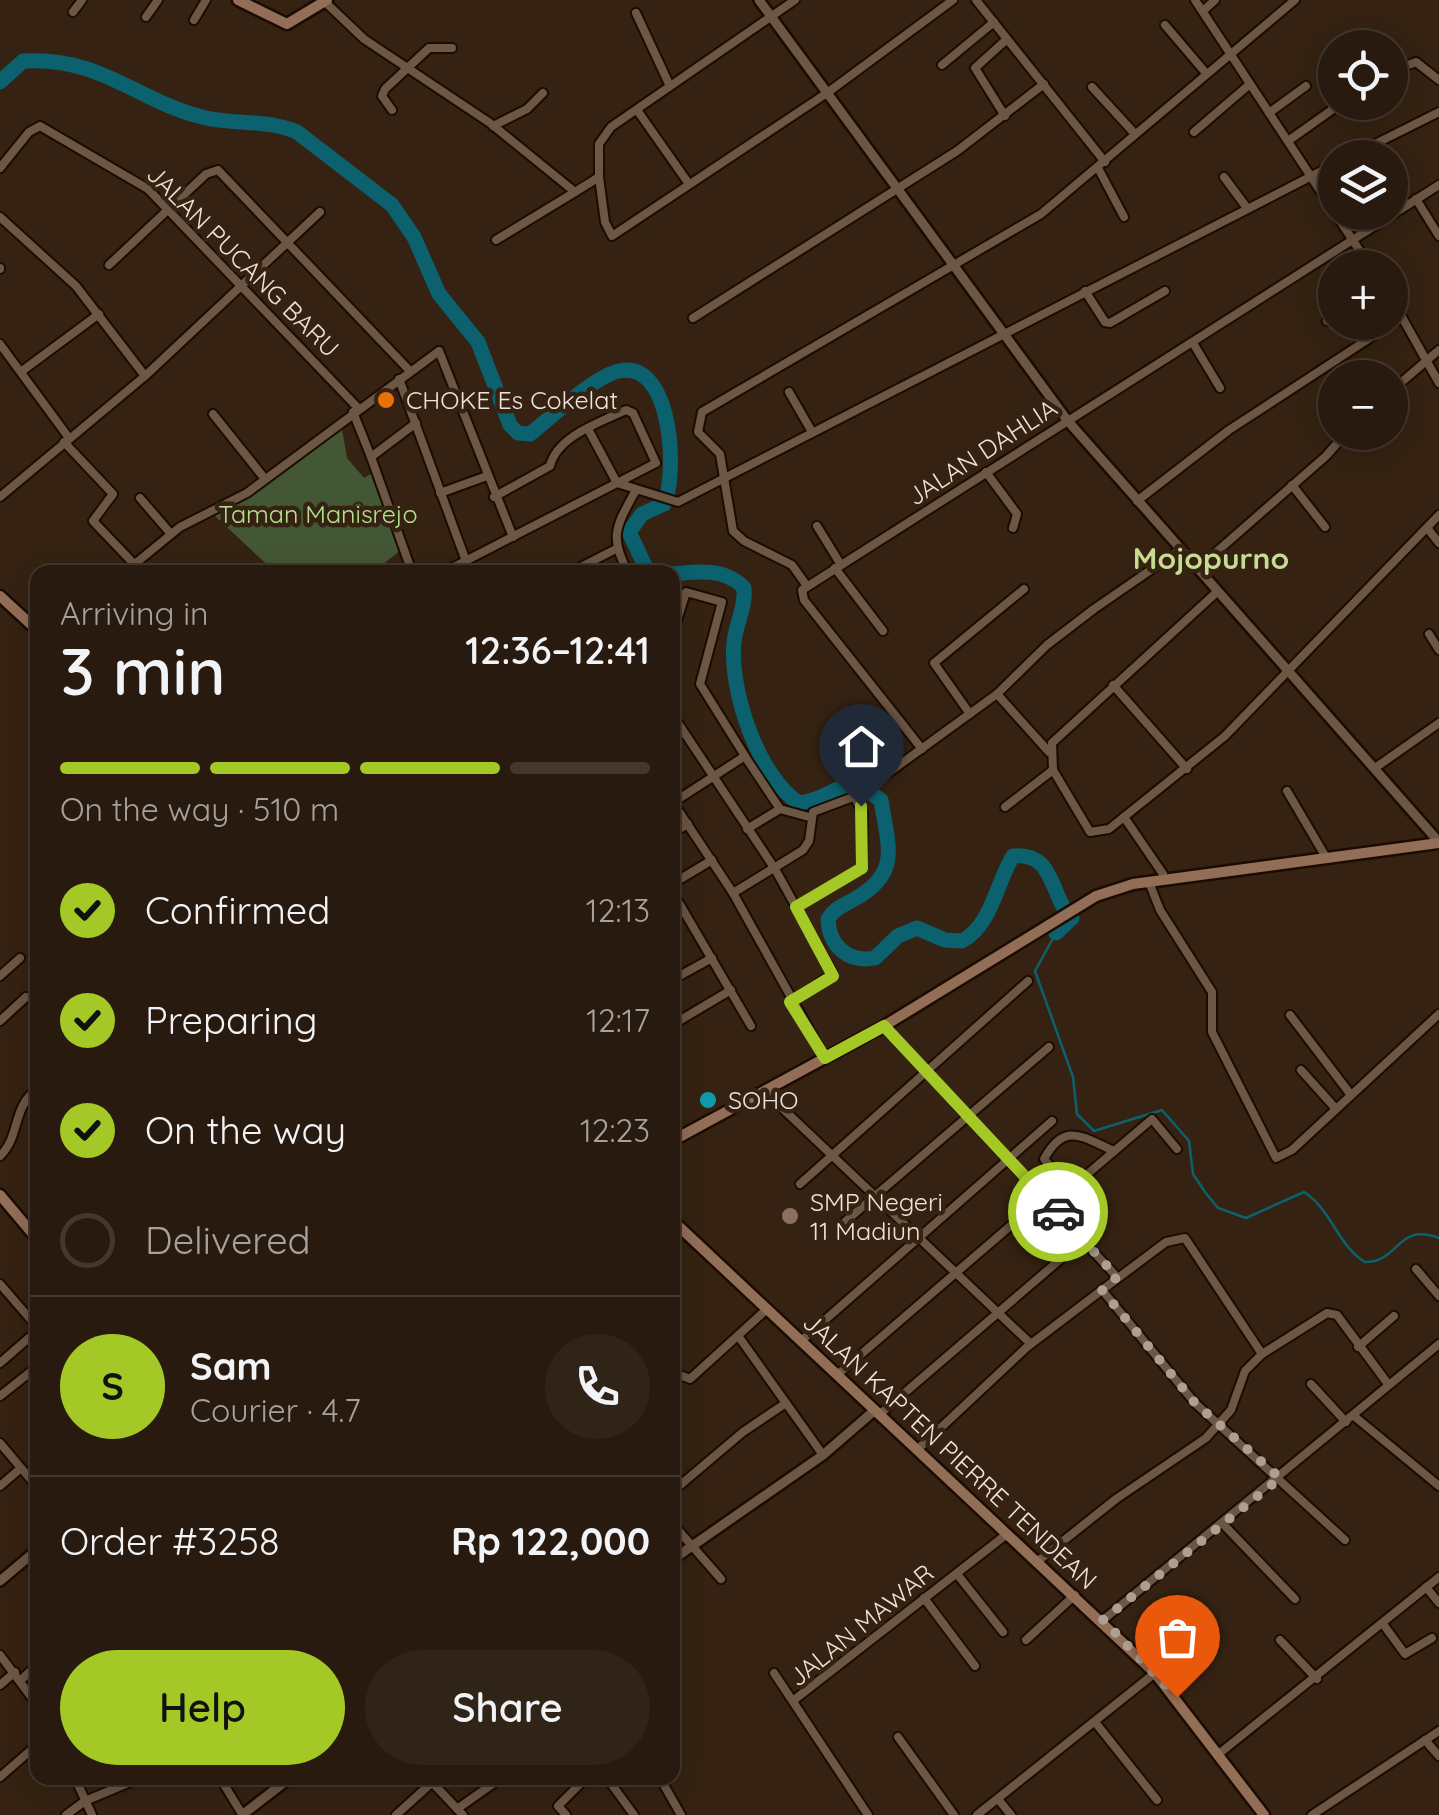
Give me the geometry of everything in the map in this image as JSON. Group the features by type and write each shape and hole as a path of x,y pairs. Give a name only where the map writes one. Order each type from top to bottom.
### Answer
{"main road":[{"path":"238,0 287,24 325,1"},
{"path":"0,596 30,624"},
{"path":"680,1137 884,1026 1082,903 1149,882 1439,842"},
{"path":"0,1195 30,1224"},
{"name":"JALAN KAPTEN PIERRE TENDEAN","path":"680,1227 1155,1672 1264,1815"}],"street":[{"path":"73,12 82,0"},
{"path":"146,17 158,0"},
{"path":"194,20 206,0"},
{"path":"759,0 1067,420 1439,842"},
{"path":"795,0 669,84 600,138 599,178 605,222 612,236 826,93 953,0"},
{"path":"976,0 1044,84 1101,165 1124,217"},
{"path":"1195,0 1360,250"},
{"path":"1203,10 1215,0"},
{"path":"922,749 804,600 807,586 792,565 732,531 720,454 698,432 702,412 1041,214 1295,0"},
{"path":"325,1 364,39 493,126 575,192"},
{"path":"636,13 669,84"},
{"path":"942,65 994,22"},
{"path":"1164,26 1205,72"},
{"path":"1004,116 975,68 1008,39"},
{"path":"392,110 382,93 405,68 429,48 452,48"},
{"path":"1408,65 1416,62 1439,80"},
{"path":"692,318 897,190 1044,84"},
{"path":"1194,132 1250,84"},
{"path":"1269,113 1306,86"},
{"path":"1092,87 1135,134"},
{"path":"493,126 527,109 543,93"},
{"path":"637,110 689,184"},
{"path":"1384,140 1439,112"},
{"path":"1288,142 1318,120"},
{"name":"JALAN PUCANG BARU","path":"0,168 36,126 130,175 169,210 356,410"},
{"path":"109,265 215,169 409,370"},
{"path":"588,429 617,482 675,503 1318,172"},
{"path":"1224,177 1247,208"},
{"path":"496,240 599,178"},
{"name":"JALAN DAHLIA","path":"807,586 1439,185"},
{"path":"1416,199 1439,236"},
{"path":"0,497 145,376 320,212"},
{"path":"0,216 100,314 145,376"},
{"path":"1085,290 1103,320 1110,323 1165,292"},
{"path":"22,371 100,314"},
{"path":"1408,334 1439,384"},
{"path":"1138,501 1229,430 1367,340"},
{"path":"1193,343 1220,388"},
{"path":"0,344 66,440 113,494 93,521 135,565 172,534 230,505 431,354 443,352 494,496 513,537"},
{"path":"1408,376 1439,350"},
{"path":"399,379 467,565"},
{"path":"789,392 812,432"},
{"path":"356,410 409,565"},
{"path":"459,565 656,463 633,412 626,410 556,448 548,467 494,496"},
{"path":"213,414 265,479"},
{"path":"370,457 416,423"},
{"path":"1197,569 1328,450"},
{"path":"986,472 1017,514 1012,528"},
{"path":"440,493 487,476"},
{"path":"1292,485 1325,527"},
{"path":"624,565 614,550 620,524 636,490"},
{"path":"140,498 172,534"},
{"path":"997,694 1049,752 1052,770 1090,832 1101,833 1187,769 1290,670 1439,515"},
{"path":"817,526 838,567 883,631"},
{"path":"1428,529 1439,543"},
{"path":"585,565 614,550"},
{"path":"854,753 875,783 997,694 1047,646 1181,550"},
{"path":"970,714 934,662 1024,589"},
{"path":"1049,752 1068,724 1218,591"},
{"path":"680,611 686,592 722,602 700,684 780,809 809,817"},
{"path":"1429,634 1439,650"},
{"path":"1113,685 1187,769"},
{"path":"1375,768 1439,723"},
{"path":"680,726 775,869 833,976 790,1002"},
{"path":"680,798 716,778 744,755"},
{"path":"1005,807 1052,770"},
{"path":"1286,791 1328,859"},
{"path":"733,893 806,846 809,817 823,807 858,796 863,813 863,865 859,872 796,907"},
{"path":"747,828 780,809"},
{"path":"680,812 733,893 790,1002 825,1058"},
{"path":"1124,817 1163,874"},
{"path":"680,828 688,824"},
{"path":"680,882 712,860"},
{"path":"1149,882 1160,910 1212,992 1212,1032 1274,1157 1282,1158 1438,1017"},
{"path":"680,901 751,1026"},
{"path":"0,976 20,958"},
{"path":"680,976 712,958"},
{"path":"800,1184 1028,982"},
{"path":"680,1020 731,990"},
{"path":"0,1022 26,998"},
{"path":"1290,1015 1351,1095"},
{"path":"884,1026 1117,1277"},
{"path":"840,1226 1049,1047"},
{"path":"1302,1070 1336,1109"},
{"path":"764,1091 1031,1344"},
{"path":"0,1156 14,1140 21,1106 30,1097"},
{"path":"1051,1205 1152,1119 1176,1148"},
{"path":"801,1341 918,1234 1052,1121"},
{"path":"1069,1188 1044,1159 1066,1135 1077,1134 1114,1151"},
{"path":"837,1375 1044,1197"},
{"path":"918,1448 1031,1344 1172,1238 1186,1238 1262,1354"},
{"path":"680,1553 823,1455 1084,1240"},
{"path":"1416,1268 1439,1296"},
{"path":"0,1284 30,1320"},
{"path":"1102,1290 1184,1390 1344,1540"},
{"path":"680,1376 690,1380 768,1309"},
{"path":"1038,1561 1219,1425 1234,1404 1239,1380 1262,1354 1330,1312 1388,1384"},
{"path":"1358,1346 1394,1316"},
{"path":"1,1360 30,1336"},
{"path":"739,1336 823,1455"},
{"path":"1103,1620 1439,1344"},
{"path":"0,1396 30,1372"},
{"path":"1311,1384 1350,1419 1439,1486"},
{"path":"680,1485 743,1432 786,1403"},
{"path":"0,1442 30,1479"},
{"path":"0,1486 21,1468"},
{"path":"1223,1524 1295,1599"},
{"path":"680,1532 720,1579"},
{"name":"JALAN MAWAR","path":"868,1815 794,1700 1008,1533"},
{"path":"0,1581 30,1556"},
{"path":"957,1574 1003,1632"},
{"path":"1220,1753 1317,1679 1439,1577"},
{"path":"1426,1587 1439,1603"},
{"path":"1026,1640 1076,1595"},
{"path":"924,1598 975,1666"},
{"path":"1383,1624 1405,1654 1432,1638"},
{"path":"1280,1640 1317,1679"},
{"path":"0,1655 30,1694"},
{"path":"0,1685 15,1672"},
{"path":"21,1680 30,1672"},
{"path":"774,1672 794,1700"},
{"path":"977,1815 1155,1672"},
{"path":"1094,1722 1157,1800"},
{"path":"1312,1815 1439,1731"},
{"path":"898,1736 954,1815"},
{"path":"1425,1740 1439,1756"},
{"path":"0,1777 30,1751"},
{"path":"78,1785 92,1815"},
{"path":"66,1815 84,1802 124,1785"},
{"path":"224,1785 242,1815 281,1785"},
{"path":"396,1815 426,1785"},
{"path":"437,1785 460,1812 493,1785"},
{"path":"551,1815 579,1785"},
{"path":"612,1785 634,1815"},
{"path":"664,1785 681,1815"},
{"path":"998,1799 1011,1815"},
{"path":"558,1806 566,1815"}],"green space":[{"name":"Taman Manisrejo","path":"341,423 347,458 364,478 374,472 401,550 382,565 268,565 215,516"}],"waterway":[{"path":"0,82 23,61 51,61 97,73 159,102 206,118 274,125 297,132 392,205 414,237 439,294 478,342 510,425 518,433 530,434 585,389 609,375 637,372 650,382 660,400 670,445 664,504 642,514 629,532 645,565"},
{"path":"680,573 720,574 744,588 734,642 736,683 759,753 784,791 799,803 847,786 881,800 888,845 885,869 869,890 828,919 836,945 849,955 865,959 875,958 898,936 917,928 945,940 962,941 987,914 1013,856 1027,856 1045,868 1072,918 1056,933"},
{"path":"1056,933 1035,971 1073,1077 1077,1114 1094,1131 1162,1110 1189,1141 1193,1174 1218,1208 1246,1218 1304,1192 1365,1262 1385,1256 1415,1235 1439,1238"}],"way so far":[{"path":"1058,1212 1117,1277 1102,1290 1162,1366 1195,1403 1280,1478 1103,1620 1177,1697"}],"place":[{"name":"CHOKE Es Cokelat","path":"386,400"},
{"name":"SOHO","path":"708,1100"},
{"name":"SMP Negeri 11 Madiun","path":"790,1216"}],"district":[{"name":"Mojopurno","path":"1211,559"}],"route":[{"path":"861,806 862,868 796,907 833,976 790,1002 825,1058 884,1026 1058,1212"}]}
